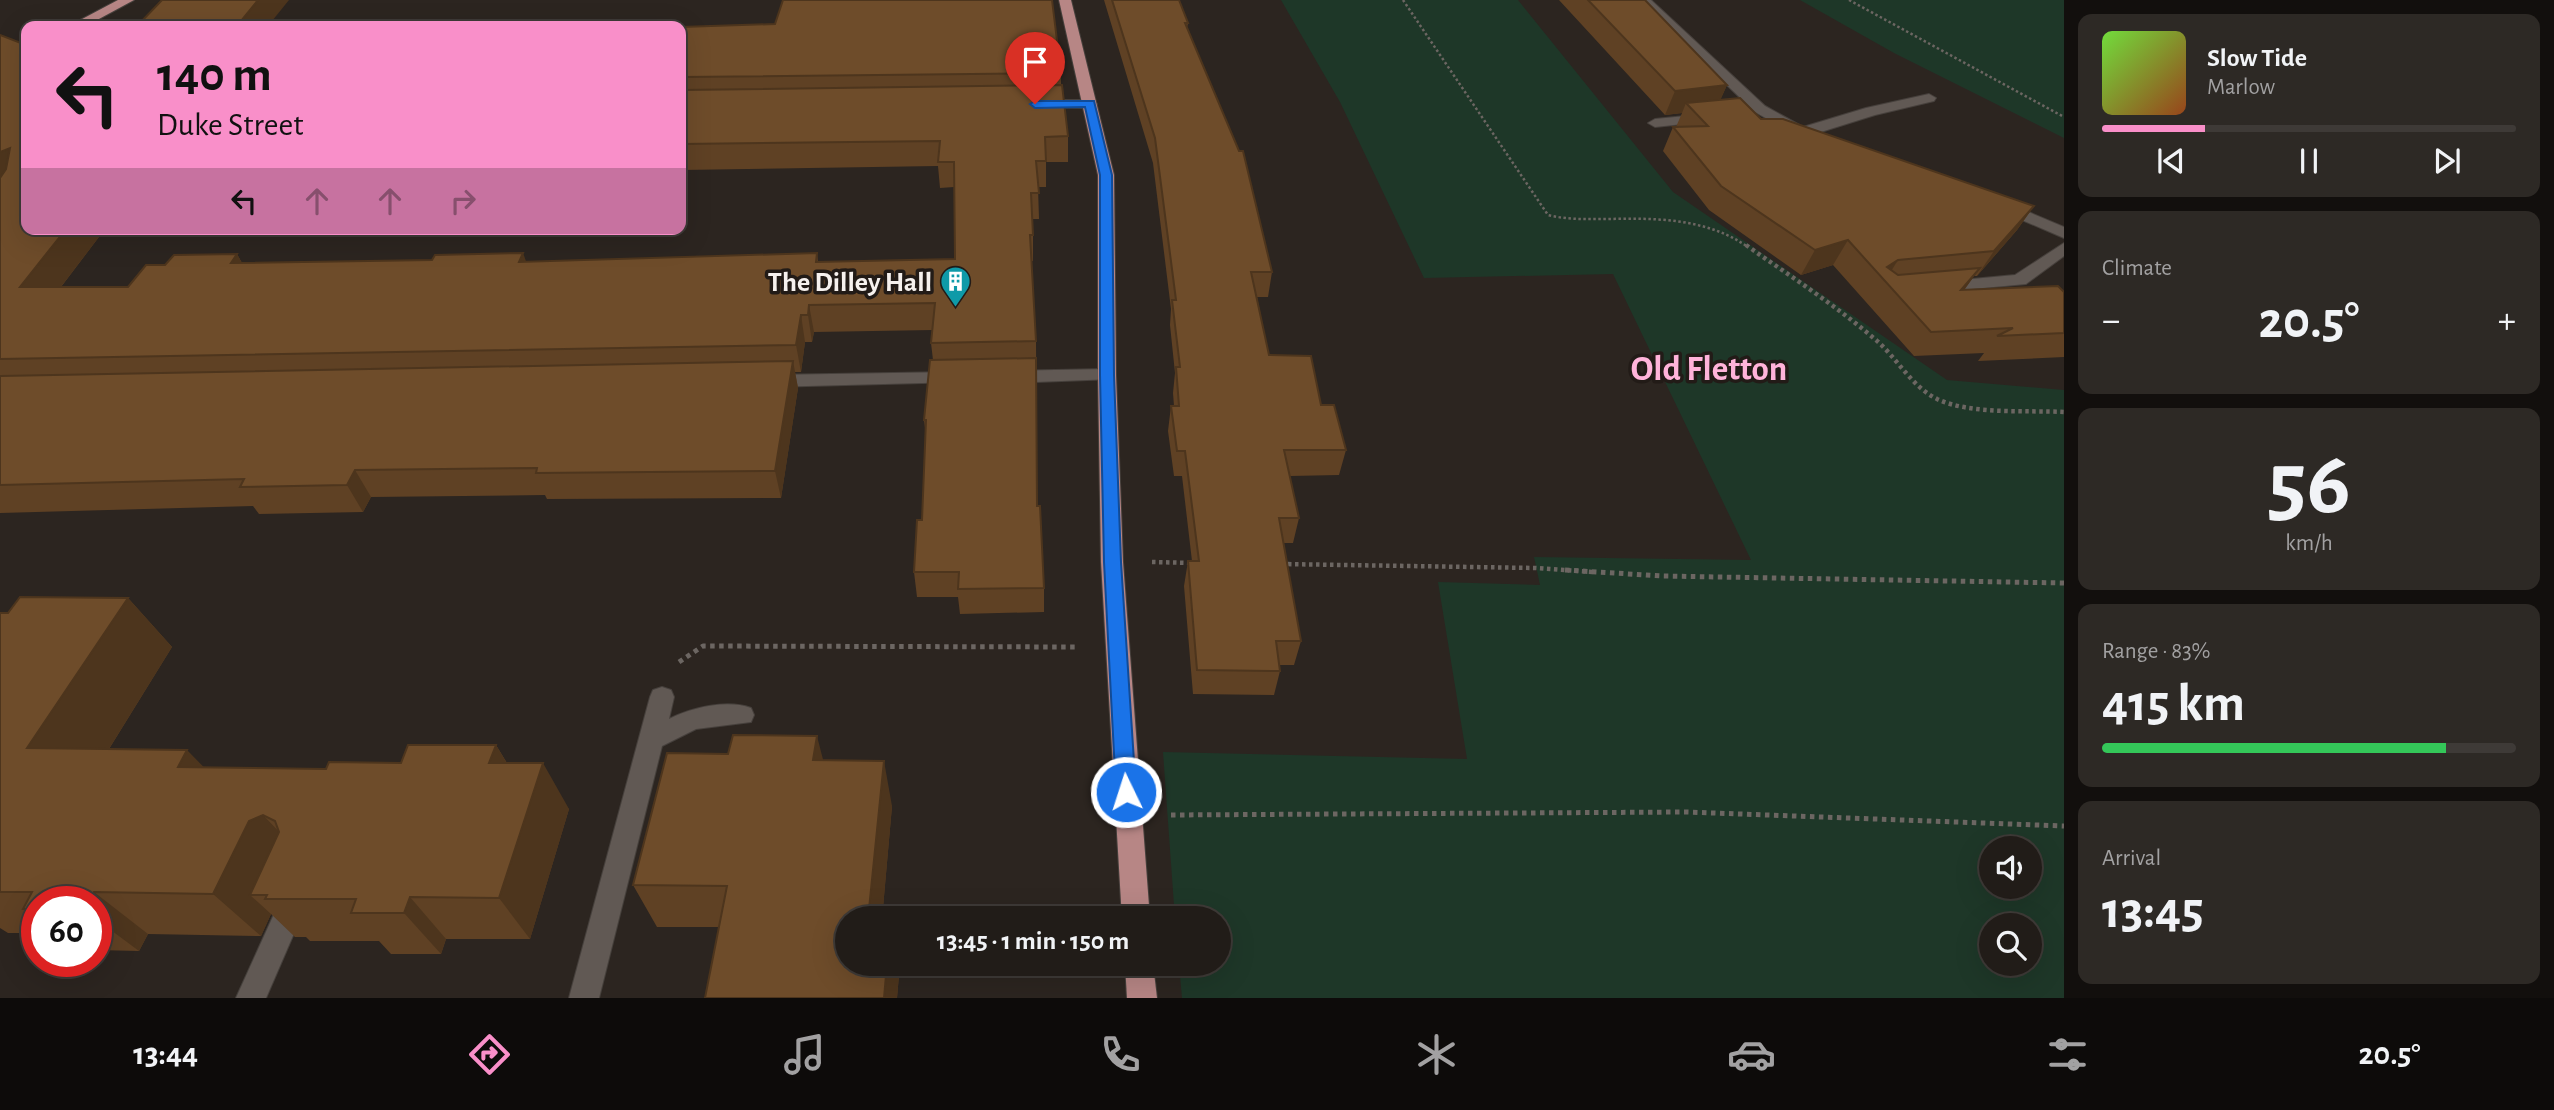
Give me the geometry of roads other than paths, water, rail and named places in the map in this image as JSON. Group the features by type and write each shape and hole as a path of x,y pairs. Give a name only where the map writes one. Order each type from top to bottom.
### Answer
{"main road":[{"path":"89,21 128,0"},
{"path":"1063,9 1090,104 1106,175 1107,375 1112,562 1135,906"},
{"path":"1140,976 1142,998"}],"street":[{"path":"1644,0 1759,109 1822,143"},
{"path":"1801,132 1871,111 1929,98"},
{"path":"1022,104 1090,104"},
{"path":"1738,113 1759,109"},
{"path":"1655,123 1716,117"},
{"path":"1985,200 2064,233"},
{"path":"1924,288 2020,281 2064,248"},
{"path":"747,381 1107,375"},
{"path":"584,998 662,696"},
{"path":"652,739 693,719 742,715"},
{"path":"251,998 306,875"}],"place":[{"name":"The Dilley Hall","path":"955,308"}],"district":[{"name":"Old Fletton","path":"1709,368"}]}
